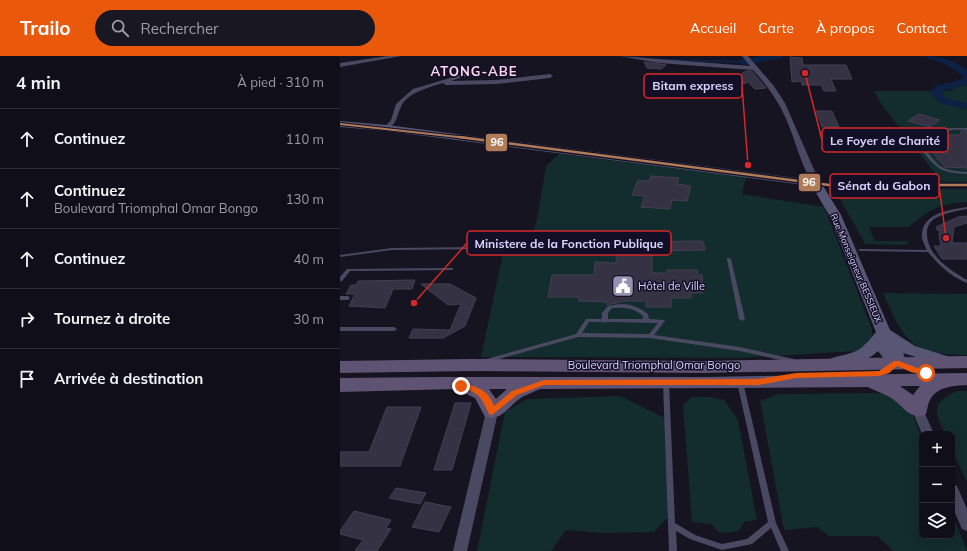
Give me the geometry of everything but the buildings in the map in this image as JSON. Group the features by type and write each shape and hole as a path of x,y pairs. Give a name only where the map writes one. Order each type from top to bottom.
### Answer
{"main road":[{"name":"Boulevard Triomphal Omar Bongo","path":"340,385 544,382 666,383 703,375 819,364 897,363"},
{"path":"759,382 796,375 879,373 886,371 897,363 920,372 963,366"},
{"name":"Boulevard Triomphal Omar Bongo","path":"340,367 470,365 703,375 740,382 967,379"},
{"path":"918,410 920,400 925,392 935,384 949,379"},
{"path":"854,380 891,389 903,396 918,410"},
{"path":"441,383 475,389 487,399 492,412 515,393 544,382"}],"street":[{"path":"340,65 397,56"},
{"path":"622,56 652,61 749,62"},
{"name":"Rue Monseigneur BESSIEUX","path":"749,62 769,82 790,118 805,161 816,183 824,194 840,227 884,333 886,352 897,363"},
{"path":"387,128 394,120 398,105 409,94 420,87 444,83 472,73"},
{"path":"444,83 456,84 496,82 550,76"},
{"path":"340,124 387,128 829,185 967,185"},
{"path":"819,364 865,354 872,350 884,333 916,353 963,366"},
{"path":"918,410 927,431"},
{"path":"460,551 492,412"},
{"path":"955,497 967,525"}],"lane":[{"path":"967,129 945,128 935,131 920,142 920,145 938,168 948,172 967,173"},
{"path":"967,208 949,211 932,220 924,234 925,245 939,264 967,282"},
{"path":"340,256 392,249 482,248"},
{"path":"860,250 928,251"},
{"path":"729,259 742,319"},
{"path":"340,280 349,270 451,269"},
{"path":"961,279 967,276"},
{"path":"340,298 348,298"},
{"path":"605,321 605,313 610,307 625,305 640,309 646,315 646,321"},
{"path":"578,335 588,320 662,321 650,336"},
{"path":"340,330 394,329"},
{"path":"470,365 578,335 650,336 740,349 819,364"},
{"path":"740,382 772,523 785,551"},
{"path":"666,383 673,551"},
{"path":"672,525 693,537 722,547 749,542 772,523"}],"green space":[{"path":"967,85 967,182 942,182 881,104 874,91 952,91 953,86"},
{"path":"559,154 746,177 742,194 824,207 872,329 872,338 858,351 740,358 481,357 503,253 530,244 537,219 546,166"},
{"path":"967,189 967,202 949,204 935,208 909,227 869,227 875,241 909,241 906,245 865,244 838,195 838,190"},
{"path":"883,293 967,294 967,355 933,352 912,342 904,334"},
{"path":"957,391 967,391 967,482 955,456 955,431 944,431 937,413 939,404 949,395"},
{"path":"884,393 911,410 919,431 919,539 955,539 955,521 967,551 893,551 878,536 829,536 817,527 784,530 760,401 778,394"},
{"path":"620,396 665,418 671,514 654,532 604,533 566,530 551,551 477,551 505,412 527,399"},
{"path":"692,397 710,397 724,400 738,420 757,520 744,522 739,531 720,533 711,524 692,522 683,405"}],"waterway":[{"path":"630,56 642,58"},
{"path":"743,62 779,56"},
{"path":"927,56 948,62 967,74"},
{"path":"669,60 743,62"},
{"path":"967,78 966,81 940,88 935,92 943,101 967,106"}],"transit line":[{"name":"96","path":"340,124 387,128 829,185 967,185"}],"place":[{"name":"Le Foyer de Charité","path":"805,73"},
{"name":"Bitam express","path":"748,165"},
{"name":"Sénat du Gabon","path":"946,238"},
{"name":"Hôtel de Ville","path":"623,286"},
{"name":"Ministere de la Fonction Publique","path":"414,303"}],"district":[{"name":"ATONG-ABE","path":"474,71"}],"route":[{"path":"461,386 470,387 483,394 489,402 492,412 497,405 521,389 544,382 759,382 796,375 876,374 886,371 897,363 913,371 926,373"}]}
